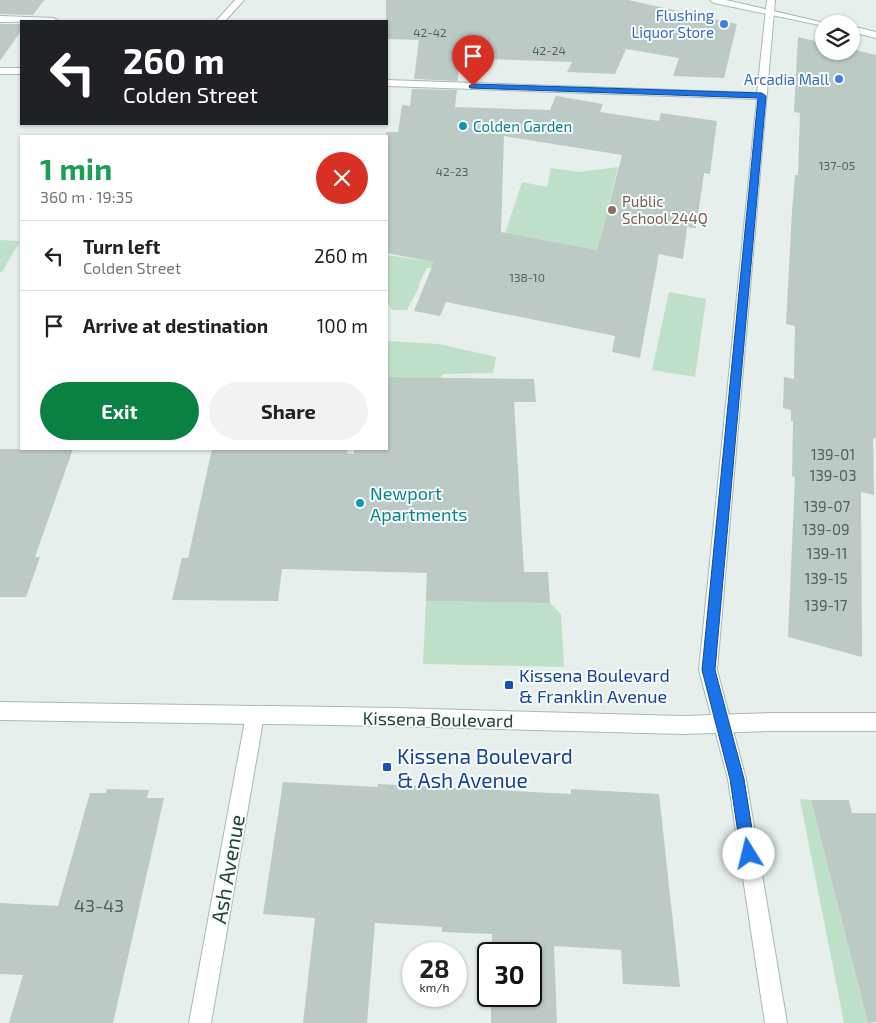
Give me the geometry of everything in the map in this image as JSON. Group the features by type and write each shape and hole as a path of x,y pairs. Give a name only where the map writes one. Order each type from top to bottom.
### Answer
{"street":[{"path":"221,20 240,0"},
{"path":"714,0 771,6 815,21"},
{"path":"771,6 708,670 724,724 737,779 776,1023"},
{"path":"0,19 27,20"},
{"path":"860,32 876,35"},
{"path":"0,71 20,72"},
{"path":"388,83 762,96"},
{"name":"Kissena Boulevard","path":"0,711 396,717 682,726 876,722"},
{"name":"Ash Avenue","path":"200,1023 255,715"}],"green space":[{"path":"618,167 597,250 505,233 522,182 547,187 551,168 579,172"},
{"path":"0,240 20,241 2,272 0,272"},
{"path":"388,255 435,262 432,268 427,268 407,310 392,310 388,303"},
{"path":"669,292 706,299 695,377 652,370"},
{"path":"388,341 439,344 496,357 493,373 443,374 440,378 388,377"},
{"path":"426,601 550,603 561,614 564,667 423,664"},
{"path":"800,799 811,800 868,1023 844,1023"}],"building":[{"path":"0,0 44,0 33,15 0,14"},
{"path":"386,0 628,0 737,24 724,78 673,76 679,58 626,49 615,74 567,72 572,62 459,58 458,81 414,79 419,40 388,39 388,20 386,20"},
{"path":"0,24 20,24 20,32 0,61"},
{"path":"798,37 815,41 815,60 860,60 860,51 876,55 876,439 873,438 874,495 861,492 862,657 788,637 795,477 792,476 793,421 791,421 791,410 783,408 784,377 794,379 795,326 786,324 792,211 795,175 798,175 800,113 794,112"},
{"path":"412,89 457,90 455,107 550,110 556,96 603,104 600,112 659,121 661,113 717,121 710,174 704,173 696,228 687,227 683,259 659,254 640,358 612,352 615,336 446,302 440,316 414,311 434,262 388,253 388,135 386,135 386,132 398,132 402,105 410,106","holes":["504,136 622,155 597,250 501,232"]},
{"name":"Newport Apartments","path":"388,377 534,379 536,402 514,402 524,572 548,572 550,603 426,601 427,573 282,569 278,601 172,600 182,558 188,558 212,450 348,450 347,453 353,454 355,450 388,450"},
{"path":"0,449 73,450 35,557 40,557 26,597 0,597"},
{"path":"283,782 378,787 378,784 571,794 571,789 659,794 680,987 623,984 621,950 554,946 557,1023 491,1023 491,1007 542,1007 542,942 492,942 492,934 442,932 442,927 375,923 367,1023 303,1023 315,918 263,914"},
{"path":"107,789 149,790 147,798 164,798 113,1023 9,1023 23,975 0,974 0,903 58,906 90,793 106,793"},
{"path":"811,800 849,800 852,813 876,813 876,1022 868,1023"}],"place":[{"name":"Flushing Liquor Store","path":"724,24"},
{"name":"Arcadia Mall","path":"839,79"},
{"name":"Colden Garden","path":"463,126"},
{"name":"Public School 244Q","path":"612,210"},
{"name":"Newport Apartments","path":"360,503"},
{"name":"Kissena Boulevard & Franklin Avenue","path":"509,685"},
{"name":"Kissena Boulevard & Ash Avenue","path":"387,767"}],"route":[{"path":"473,86 762,96 708,670 724,724 737,779 749,854"}]}
